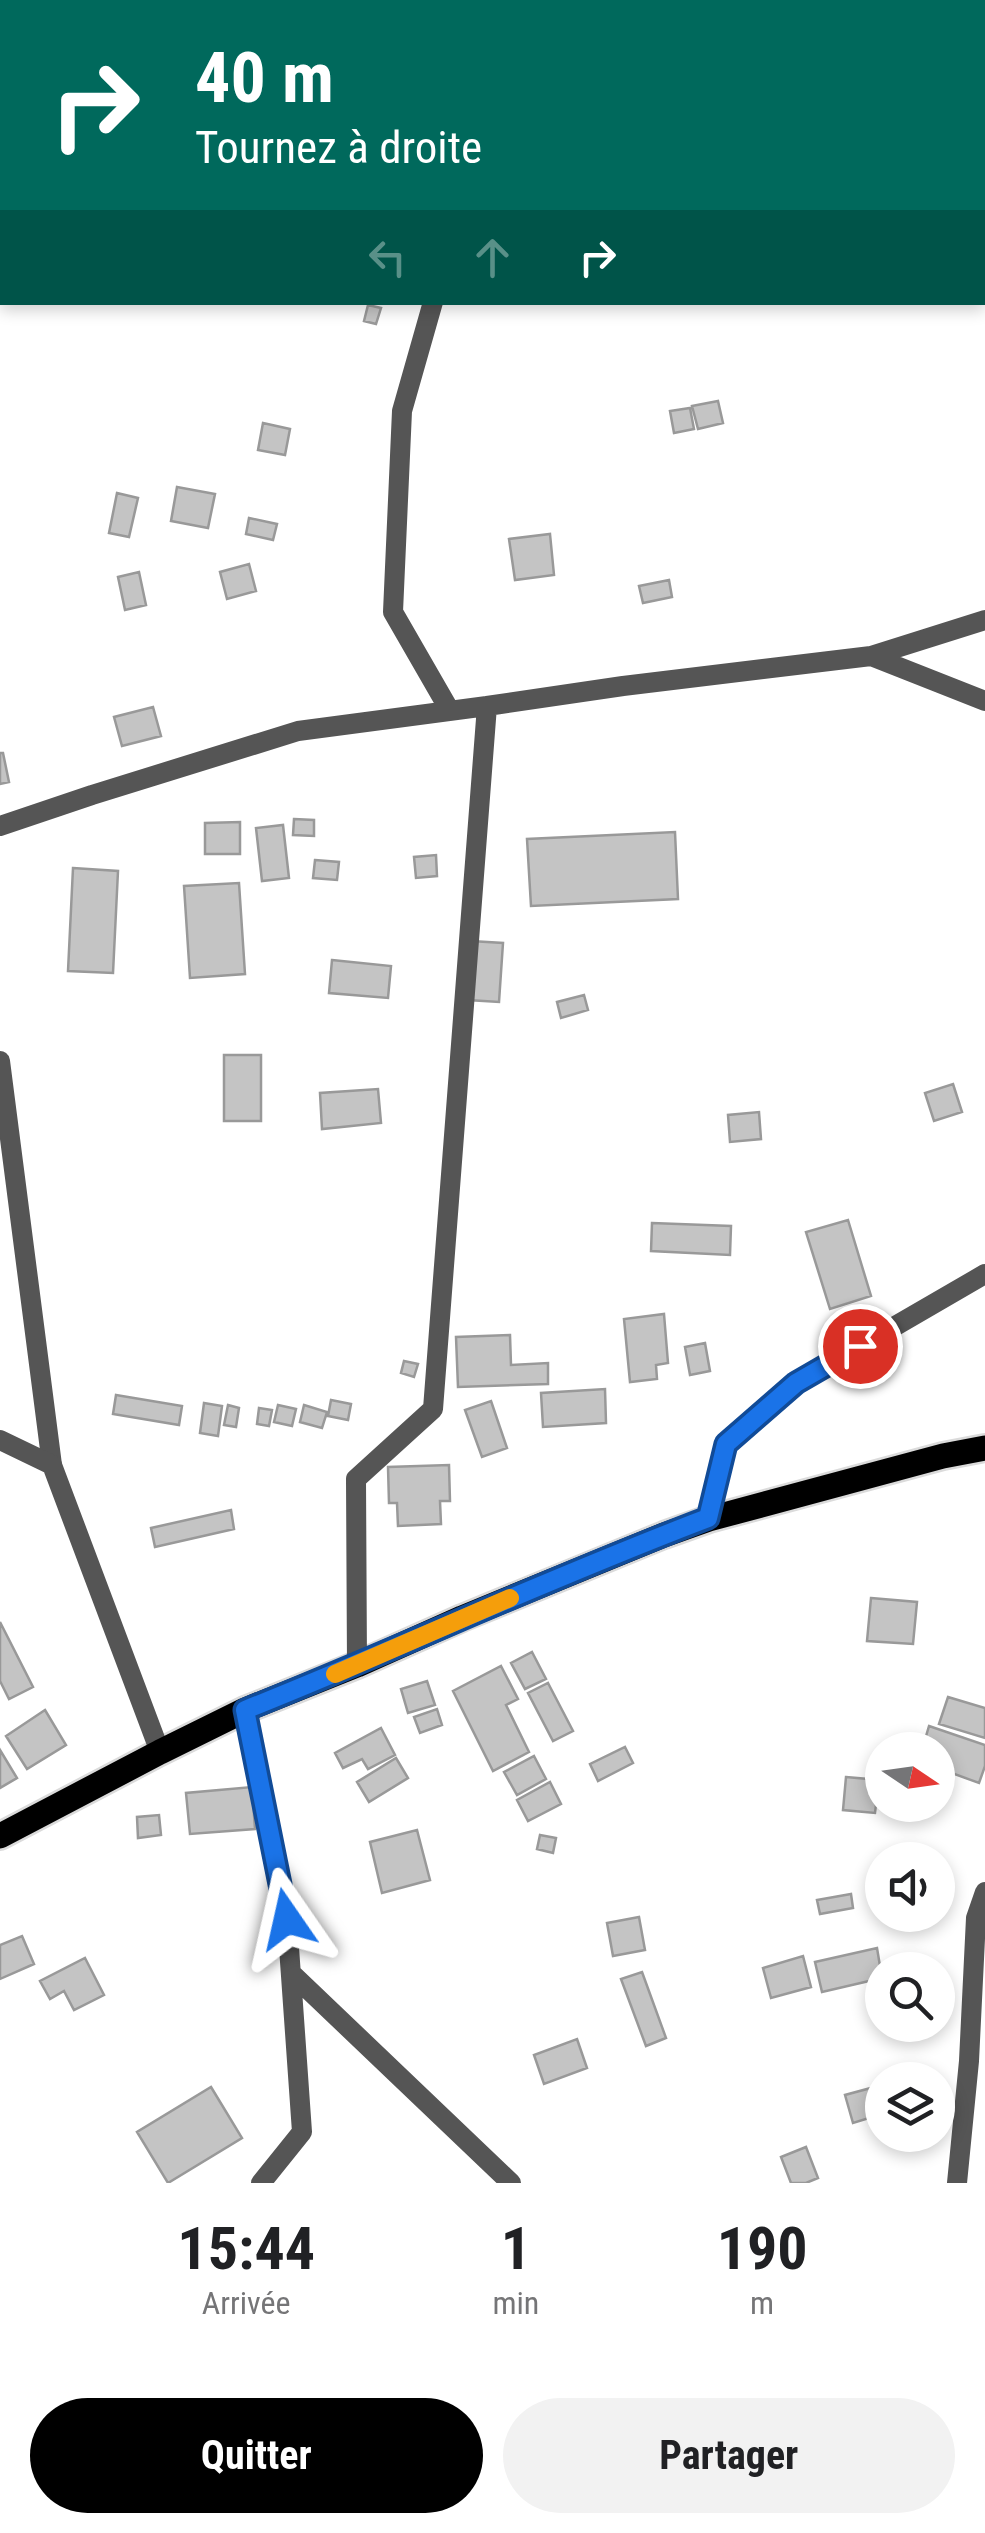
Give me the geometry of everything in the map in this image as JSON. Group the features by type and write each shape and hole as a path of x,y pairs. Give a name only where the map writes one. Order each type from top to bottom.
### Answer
{"main road":[{"path":"0,1836 245,1710 708,1518 985,1448"}],"street":[{"path":"432,305 402,411 393,612 450,711"},
{"path":"0,826 298,731 872,656 985,620"},
{"path":"872,656 985,701"},
{"path":"357,1666 356,1479 432,1409 486,706"},
{"path":"0,1061 52,1465 160,1752"},
{"path":"708,1518 726,1444 796,1383 985,1274"},
{"path":"0,1440 52,1465"},
{"path":"245,1710 287,1919 302,2132 261,2183"},
{"path":"957,2183 969,2061 976,1918 985,1892"},
{"path":"291,1973 511,2183"}],"building":[{"path":"368,305 381,308 376,324 364,321"},
{"path":"718,401 723,423 698,429 692,406"},
{"path":"690,408 694,429 674,433 670,411"},
{"path":"263,423 290,429 285,455 258,450"},
{"path":"177,487 215,494 208,528 171,521"},
{"path":"117,493 138,498 129,537 109,533"},
{"path":"249,518 277,524 273,540 246,534"},
{"path":"550,534 554,575 515,580 509,539"},
{"path":"249,564 256,591 227,599 220,572"},
{"path":"139,572 146,605 125,610 118,577"},
{"path":"669,580 672,597 643,603 639,586"},
{"path":"153,707 161,736 122,746 114,717"},
{"path":"0,753 9,782 0,784"},
{"path":"294,819 314,820 314,836 293,835"},
{"path":"240,822 240,854 205,854 205,823"},
{"path":"283,825 289,878 262,881 256,828"},
{"path":"675,832 678,899 531,906 527,839"},
{"path":"436,855 437,876 416,878 414,857"},
{"path":"315,860 339,862 337,880 313,878"},
{"path":"73,868 118,871 113,973 68,971"},
{"path":"239,883 245,974 190,978 184,886"},
{"path":"471,941 503,943 499,1002 468,1000"},
{"path":"332,960 391,966 388,998 329,993"},
{"path":"584,995 588,1010 561,1018 557,1002"},
{"path":"224,1055 261,1055 261,1121 224,1121"},
{"path":"953,1084 962,1112 934,1121 925,1093"},
{"path":"378,1089 381,1123 322,1129 320,1093"},
{"path":"759,1112 761,1139 730,1142 728,1115"},
{"path":"848,1220 871,1296 830,1309 806,1232"},
{"path":"652,1223 731,1226 730,1255 651,1251"},
{"path":"664,1314 668,1363 656,1365 657,1379 630,1382 624,1319"},
{"path":"510,1335 511,1365 548,1363 548,1384 458,1387 456,1337"},
{"path":"705,1343 710,1371 690,1375 685,1347"},
{"path":"404,1361 418,1364 414,1377 401,1373"},
{"path":"605,1389 606,1423 543,1427 541,1393"},
{"path":"116,1395 182,1406 179,1425 113,1414"},
{"path":"331,1400 351,1404 348,1420 328,1416"},
{"path":"491,1401 507,1448 482,1457 465,1410"},
{"path":"204,1403 222,1406 218,1436 200,1433"},
{"path":"228,1405 239,1408 236,1427 224,1425"},
{"path":"278,1405 296,1409 292,1426 274,1422"},
{"path":"304,1405 327,1412 322,1428 300,1422"},
{"path":"259,1408 272,1410 269,1426 257,1424"},
{"path":"449,1465 450,1501 440,1501 441,1524 398,1526 397,1503 389,1503 388,1467"},
{"path":"231,1510 234,1529 155,1547 151,1528"},
{"path":"871,1598 917,1602 913,1644 867,1641"},
{"path":"0,1622 33,1687 9,1699 0,1681"},
{"path":"532,1652 546,1679 525,1689 511,1663"},
{"path":"501,1666 518,1699 506,1705 529,1752 493,1771 453,1691"},
{"path":"427,1681 435,1705 408,1713 401,1689"},
{"path":"548,1683 573,1731 553,1741 528,1693"},
{"path":"948,1697 985,1708 985,1738 939,1724"},
{"path":"437,1709 442,1725 420,1733 414,1717"},
{"path":"45,1710 66,1745 27,1769 6,1736"},
{"path":"381,1728 395,1755 368,1769 362,1759 343,1768 335,1753"},
{"path":"955,1735 985,1745 985,1766 979,1783 955,1774"},
{"path":"625,1747 633,1763 598,1781 590,1764"},
{"path":"0,1750 17,1778 0,1788"},
{"path":"534,1756 546,1779 517,1795 504,1772"},
{"path":"396,1758 408,1778 369,1802 357,1782"},
{"path":"846,1777 865,1779 865,1812 843,1810"},
{"path":"550,1782 561,1804 528,1821 517,1800"},
{"path":"252,1787 255,1829 190,1834 186,1793"},
{"path":"159,1815 161,1835 138,1838 137,1817"},
{"path":"417,1830 430,1880 382,1893 370,1842"},
{"path":"540,1835 556,1838 553,1853 537,1849"},
{"path":"851,1894 853,1908 820,1914 817,1900"},
{"path":"639,1917 645,1950 613,1956 607,1923"},
{"path":"22,1936 34,1964 0,1979 0,1945"},
{"path":"877,1948 878,1952 865,1952 865,1982 822,1992 815,1962"},
{"path":"803,1956 811,1987 771,1998 763,1968"},
{"path":"85,1958 104,1995 74,2010 64,1991 50,1999 40,1981"},
{"path":"642,1972 666,2038 646,2046 621,1979"},
{"path":"577,2039 587,2068 544,2084 534,2055"},
{"path":"211,2087 242,2138 168,2183 137,2132"},
{"path":"865,2090 865,2119 853,2123 845,2095"},
{"path":"806,2147 818,2178 791,2183 781,2157"}],"slow traffic":[{"path":"335,1674 510,1598"}],"route":[{"path":"287,1919 245,1710 708,1518 726,1444 796,1383 860,1346"}]}
